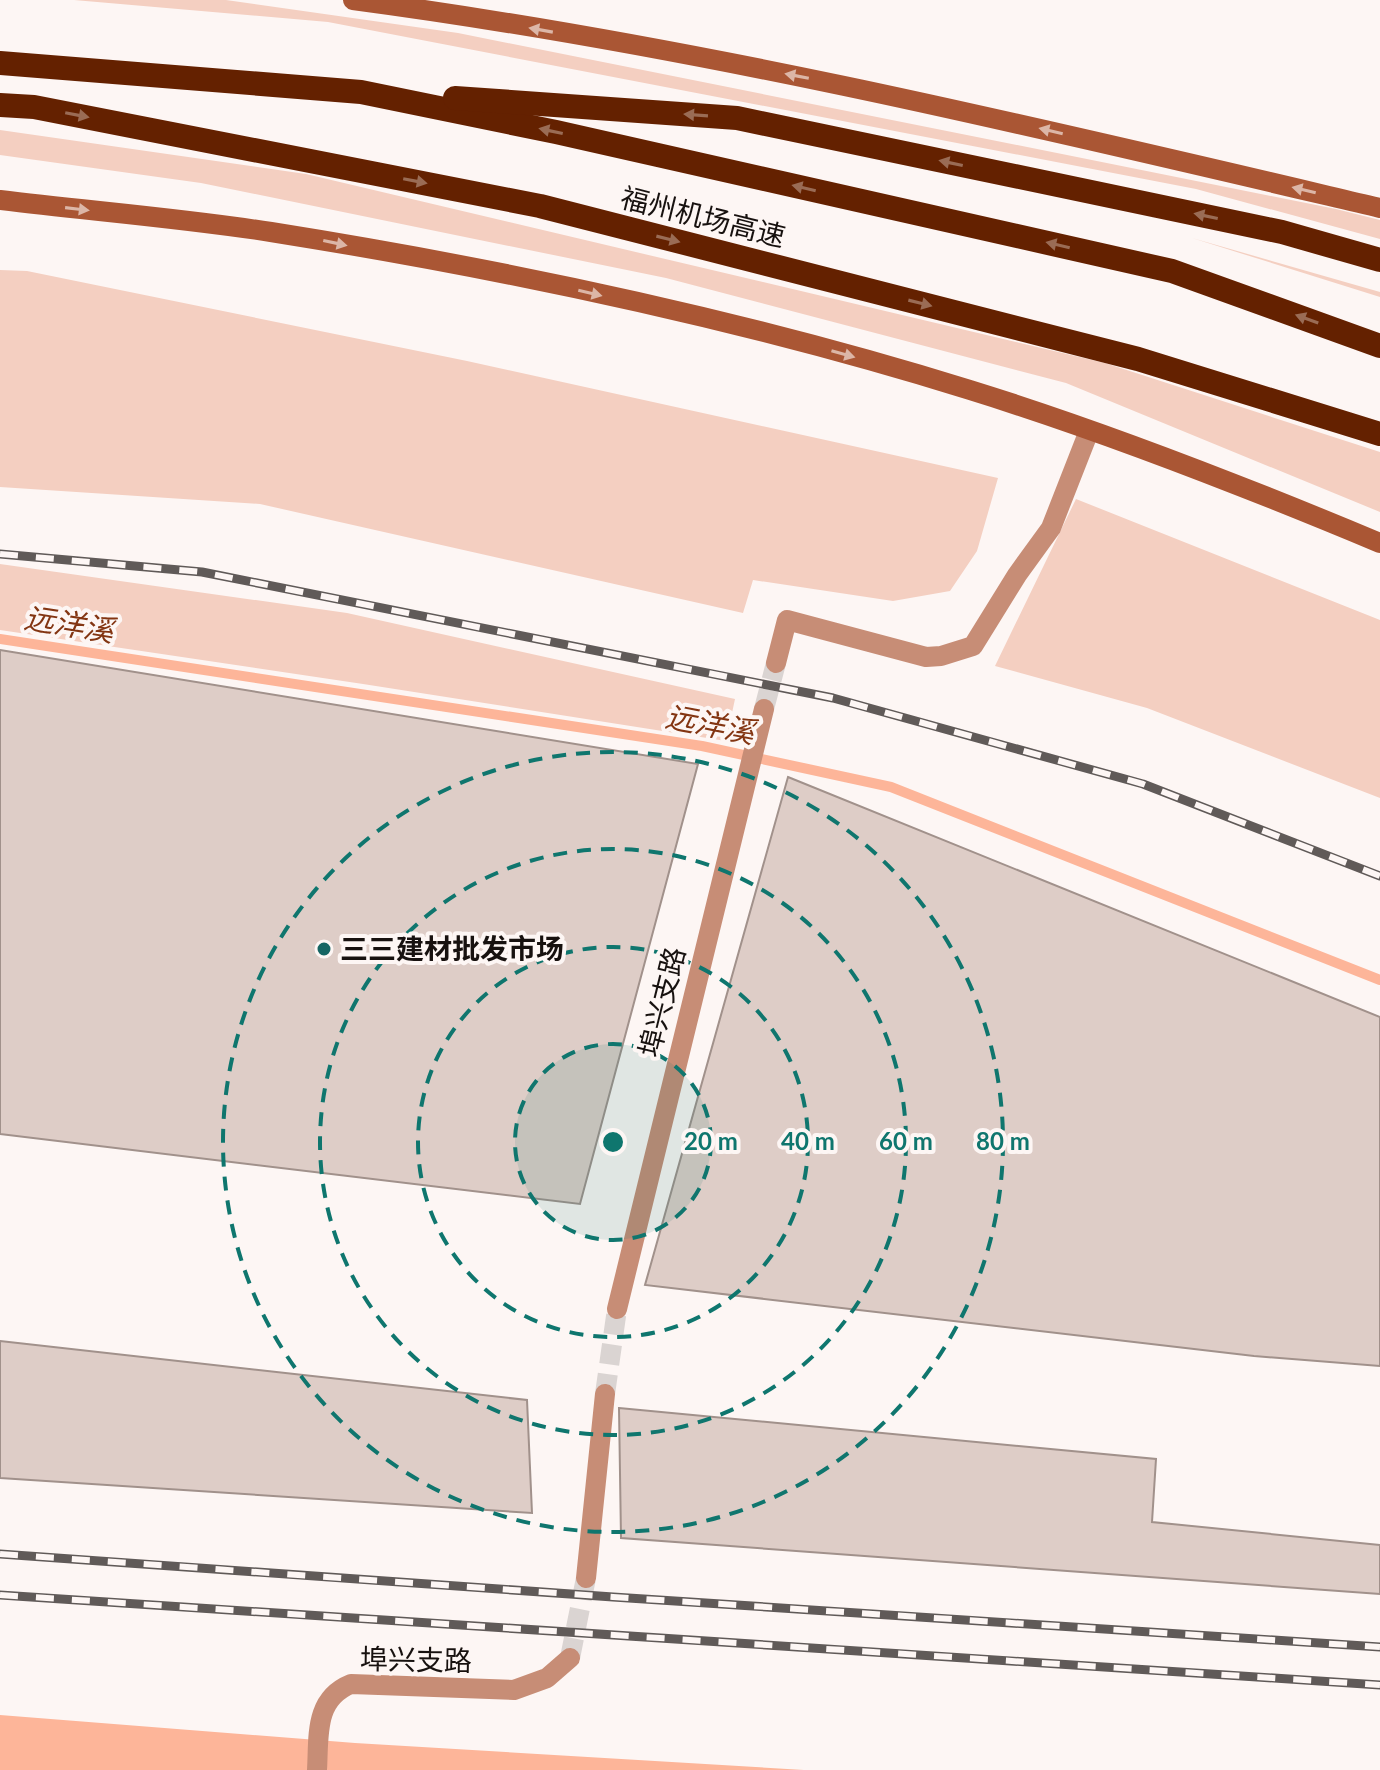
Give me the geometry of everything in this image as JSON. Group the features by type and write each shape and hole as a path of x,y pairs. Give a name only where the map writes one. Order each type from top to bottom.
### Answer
{"highway":[{"name":"福州机场高速","path":"0,63 361,92 571,135 1172,271 1380,346"},
{"path":"361,92 737,118 1282,232 1380,260"},
{"name":"福州机场高速","path":"0,105 34,107 540,206 1138,359 1380,434"}],"main road":[{"path":"353,0 442,12 803,77 1036,127 1380,208"},
{"path":"0,200 265,231 546,282 817,347 970,390 1089,431 1264,495 1380,543"}],"street":[{"path":"776,663 787,620 926,657 973,646 1017,575 1051,528 1089,431"},
{"name":"埠兴支路","path":"617,1309 764,709"},
{"path":"586,1578 605,1394"},
{"name":"埠兴支路","path":"317,1770 320,1723 325,1706 335,1691 351,1684 514,1690 547,1678 570,1658"}],"shaded area":[{"path":"74,0 226,0 458,33 1336,209 1380,220 1380,239 1196,189 328,22"},
{"path":"0,130 306,174 1105,363 1380,452 1380,512 1066,383 666,278 201,183 0,155"},
{"path":"1192,238 1380,292 1380,297"},
{"path":"0,270 27,271 467,361 998,478 977,551 950,591 893,601 753,580 743,613 260,504 0,487"},
{"path":"1076,499 1380,620 1380,798 1147,708 995,666"},
{"path":"0,564 347,613 735,699 726,741 0,630"},
{"path":"0,1715 355,1743 804,1770 0,1770"}],"building":[{"name":"三三建材批发市场","path":"0,650 698,764 580,1204 0,1134"},
{"path":"788,777 1380,1017 1380,1366 1254,1356 645,1285"},
{"path":"0,1341 527,1400 532,1513 0,1478"},
{"path":"619,1408 1156,1459 1152,1522 1380,1545 1380,1594 621,1538"}],"waterway":[{"name":"远洋溪","path":"0,639 702,746 891,787 1380,980"}],"tunnel":[{"path":"764,709 776,663"},
{"path":"605,1394 617,1309"},
{"path":"570,1658 586,1578"}],"railway":[{"path":"0,554 202,572 833,698 1143,784 1380,876"},
{"path":"0,1554 1380,1647"},
{"path":"0,1595 1380,1685"}],"place":[{"name":"三三建材批发市场","path":"324,949"}]}
